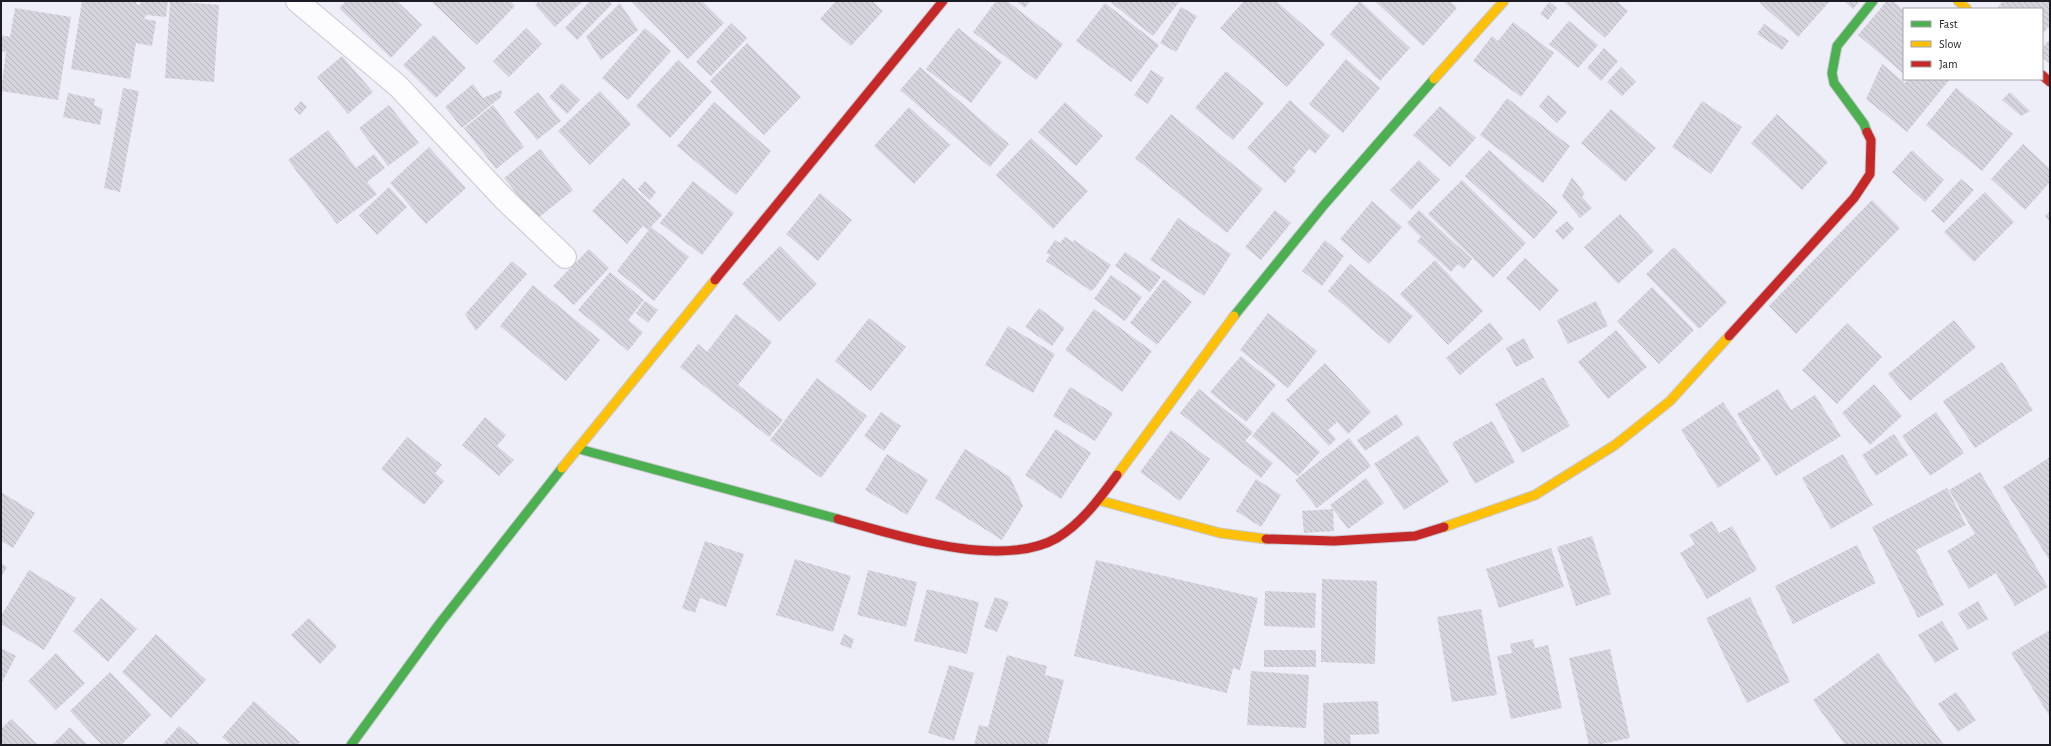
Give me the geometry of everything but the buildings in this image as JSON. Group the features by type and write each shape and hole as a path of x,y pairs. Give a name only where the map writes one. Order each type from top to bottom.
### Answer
{"street":[{"path":"297,1 398,86 505,200 565,256"},
{"path":"351,745 440,623 498,548 579,449 623,392 944,1"},
{"path":"579,449 917,541 970,549 1007,550 1036,546 1055,539 1072,526 1098,500 1221,331 1334,192 1504,1"},
{"path":"1098,500 1220,533 1286,540 1334,541 1415,536 1479,516 1535,495 1615,445 1670,402 1854,198 1870,174 1871,140 1864,124 1834,83 1832,73 1837,46 1873,1"},
{"path":"1958,1 1966,8"}],"traffic: fast":[{"path":"1867,132 1864,124 1834,83 1832,73 1837,46 1873,1"},
{"path":"1234,316 1324,205 1434,79"},
{"path":"579,449 838,519"},
{"path":"351,745 440,623 562,468"}],"traffic: slow":[{"path":"1434,79 1504,1"},
{"path":"1958,1 1966,8"},
{"path":"562,468 715,280"},
{"path":"1117,475 1234,316"},
{"path":"1444,527 1535,495 1615,445 1670,401 1729,336"},
{"path":"1098,500 1220,533 1266,539"}],"traffic: jam":[{"path":"715,280 943,1"},
{"path":"2043,76 2050,82"},
{"path":"1729,336 1854,198 1870,174 1871,140 1867,132"},
{"path":"838,519 889,533 948,546 978,550 1007,551 1034,547 1057,538 1075,525 1090,510 1117,475"},
{"path":"1266,539 1334,541 1415,536 1444,527"}]}
